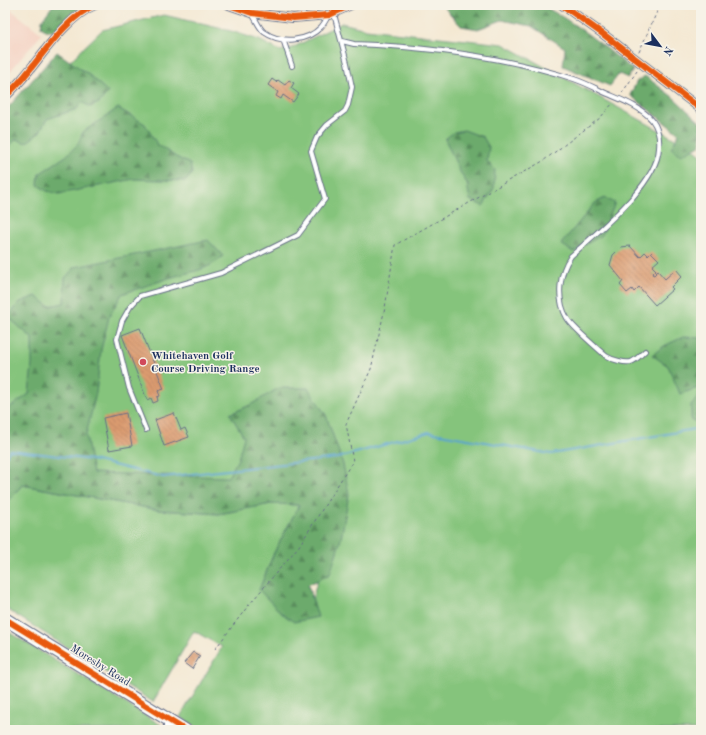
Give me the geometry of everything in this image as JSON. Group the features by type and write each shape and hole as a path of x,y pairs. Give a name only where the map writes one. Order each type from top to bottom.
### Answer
{"street":[{"path":"5,97 21,80 51,42 74,19 95,5"},
{"path":"229,5 252,13 293,18 332,14 351,5"},
{"path":"562,5 701,109"},
{"name":"Moresby Road","path":"5,619 168,725 185,730"}],"lane":[{"path":"146,430 129,388 117,339 122,321 130,307 140,296 221,273 298,235 325,199 311,151 317,137 327,125 345,111 352,87 342,41 332,14 321,27 310,36 293,41 277,39 263,31 252,13"},
{"path":"283,39 292,66"},
{"path":"342,41 354,44 451,51 510,62 575,79 617,98 646,114 655,124 659,133 658,156 652,169 632,200 571,256 563,271 561,281 563,309 567,319 606,356 627,364 634,362 645,351"}],"path":[{"path":"215,649 248,606 299,546 353,461 346,424 371,369 385,308 395,245 544,161 600,118 617,98 639,62 660,5"}],"shaded area":[{"path":"5,5 42,34 5,77"}],"green space":[{"path":"53,5 82,5 54,31 47,31 41,27 42,20"},
{"path":"541,5 566,19 600,43 633,70 628,78 619,74 610,86 563,66 565,48 531,26 502,20 478,29 461,26 443,6"},
{"path":"164,15 231,31 259,40 280,51 292,48 342,23 366,29 503,44 695,150 701,155 701,730 202,730 180,717 222,647 194,631 153,702 5,608 5,506 22,485 159,510 219,514 271,504 299,505 274,553 259,590 307,619 342,490 13,468 5,479 5,124 102,30"},
{"path":"57,52 88,74 108,92 99,103 90,107 82,102 77,109 47,119 39,133 26,143 16,139 5,152 5,111"},
{"path":"645,76 673,97 701,123 700,145 681,155 671,148 679,134 630,95 637,81"},
{"path":"118,108 145,124 157,144 176,157 190,164 192,173 186,181 134,179 59,194 47,191 38,185 39,174 66,156 78,144 83,132"},
{"path":"464,130 483,137 489,147 487,161 495,170 494,188 483,206 470,200 467,184 445,139 454,132"},
{"path":"605,198 615,203 602,235 573,252 561,244 595,203"},
{"path":"208,240 223,256 217,261 205,268 169,278 122,294 109,317 101,350 96,393 86,435 93,473 228,477 238,459 244,437 230,414 250,405 279,388 308,388 326,415 343,464 349,494 341,539 330,574 308,585 318,617 294,622 281,613 259,590 274,553 299,505 271,504 219,514 159,510 22,485 5,506 5,411 29,394 32,364 32,338 8,317 20,302 36,296 49,306 64,303 65,278 75,267"},
{"path":"683,337 701,338 701,387 680,394 668,366 652,355 664,346"},
{"path":"701,392 701,424 691,420 691,405"},
{"path":"5,630 161,725 160,730 5,730"}],"building":[{"path":"272,79 276,82 278,80 285,85 289,80 294,83 291,88 299,94 293,102 283,95 281,99 276,96 278,92 268,85"},
{"path":"630,246 640,257 645,252 648,255 651,252 659,260 652,266 656,270 652,274 654,275 658,271 665,279 676,269 682,276 671,287 673,289 655,305 639,287 634,292 632,289 627,293 620,285 623,281 610,265 613,255 621,247"},
{"name":"Whitehaven Golf Course Driving Range","path":"140,328 164,389 158,391 160,396 157,397 158,401 153,403 151,398 147,400 122,335"},
{"path":"126,413 132,446 109,450 103,418"},
{"path":"174,413 181,430 185,428 189,437 164,446 155,420"},
{"path":"193,652 200,656 192,669 184,663"}],"waterway":[{"path":"5,457 10,450 92,460 163,477 338,458 429,432 551,454 701,428"}],"cycle path":[{"path":"5,97 64,28 74,18 95,5"},
{"path":"229,5 252,13 293,18 329,15 351,5"},
{"path":"562,5 603,34 701,109"},
{"path":"5,619 185,730"}],"place":[{"name":"Whitehaven Golf Course Driving Range","path":"143,362"}]}
